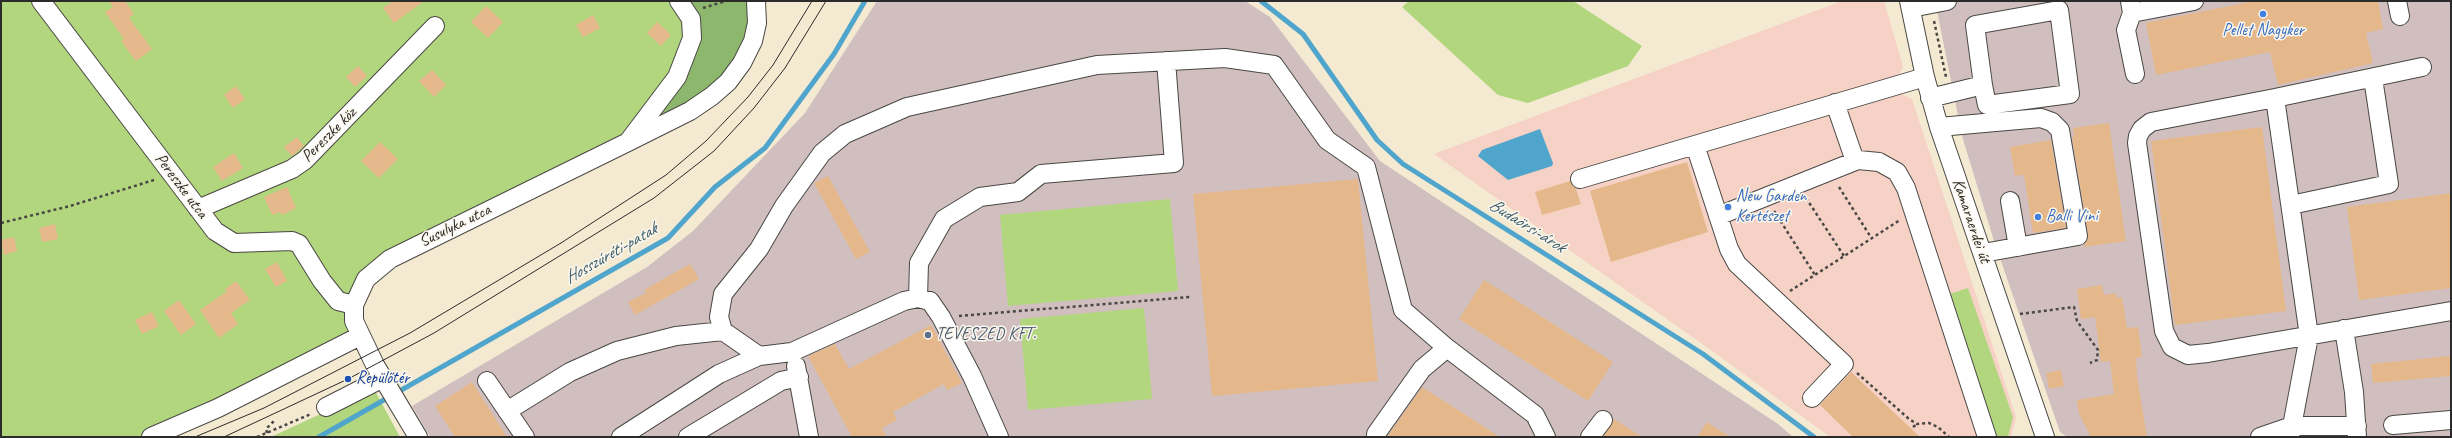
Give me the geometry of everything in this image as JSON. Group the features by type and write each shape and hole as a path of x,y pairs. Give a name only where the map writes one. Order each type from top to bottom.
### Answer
{"street":[{"name":"Pereszke utca","path":"41,1 215,231 234,243 292,241 299,244 322,281 338,301 354,305"},
{"path":"628,142 634,131 677,77 692,38 691,19 679,1"},
{"name":"Susulyka utca","path":"418,437 383,378 360,336 354,321 354,305 366,279 390,258 690,111 712,96 728,82 742,63 753,41 757,23 756,1"},
{"path":"2135,74 2126,30 2131,7 2194,1"},
{"path":"1910,5 1939,3"},
{"name":"Kamaraerdei út","path":"1910,5 1925,77 1939,127 2045,437"},
{"path":"2059,10 2070,94 1987,105 1983,85 1975,25 2059,10"},
{"name":"Pereszke köz","path":"198,209 292,169 305,160 435,26"},
{"path":"759,356 723,331 719,317 723,294 759,249 784,206 822,153 845,134 907,107 1097,65 1225,58 1274,65 1327,140 1366,167 1403,310 1447,348 1535,415 1546,437"},
{"path":"918,298 919,263 944,219 980,196 1018,192 1041,174 1174,163 1166,61"},
{"path":"2422,67 2151,122 2142,129 2137,143 2164,332 2172,347 2188,355 2208,354 2451,311"},
{"path":"1580,179 1925,77"},
{"path":"2290,205 2389,184 2373,78"},
{"path":"1930,98 1983,85"},
{"path":"2275,98 2310,336 2291,432"},
{"path":"1835,103 1855,161"},
{"path":"1939,127 2041,118 2052,122 2060,130 2078,236 1983,253"},
{"path":"1695,145 1729,249 1737,264 1844,364 1812,398"},
{"path":"1718,216 1855,161 1870,160 1879,162 1897,172 1906,188 1914,211 1987,437"},
{"path":"2010,200 2018,247"},
{"path":"621,437 719,374 759,356 792,352 904,301 918,298 930,301 941,318 972,376 999,437"},
{"path":"2260,437 2291,432 2357,432 2344,329"},
{"path":"507,411 570,372 618,351 676,336 723,331"},
{"path":"151,437 218,408 360,336"},
{"path":"1376,437 1376,434 1422,369 1447,348"},
{"path":"792,352 799,377 809,437"},
{"path":"688,437 781,381 799,377"},
{"path":"326,407 383,378"},
{"path":"487,381 525,437"},
{"path":"1590,437 1603,420"},
{"path":"2393,425 2451,420"}],"path":[{"path":"697,10 726,1"},
{"path":"1939,3 1949,93"},
{"path":"1829,171 1872,238"},
{"path":"1,223 70,206 153,180 175,177"},
{"path":"1797,184 1844,256"},
{"path":"1765,197 1815,275"},
{"path":"1775,301 1914,211"},
{"path":"941,318 1190,297"},
{"path":"2004,316 2074,307 2077,322 2098,350 2097,360 2090,363"},
{"path":"1844,364 1909,419 1917,424"},
{"path":"257,437 326,407"},
{"path":"267,433 266,429 274,421"},
{"path":"1913,427 1917,424 1929,423 1938,427 1949,437"}],"shaded area":[{"path":"877,1 1245,1 1270,17 1380,161 1778,424 1793,437 430,437 412,406 647,267 693,231 805,113"},
{"name":"New Garden Kertészet","path":"1842,1 1884,1 1903,67 1897,78 1897,92 1912,99 2016,417 2011,437 1830,437 1726,361 1434,154"},
{"path":"1935,1 2451,1 2451,437 2067,437 2060,432 1994,241 1962,136"}],"green space":[{"path":"1,1 679,1 692,38 634,131 366,279 360,336 151,437 1,437"},
{"path":"679,1 751,1 746,47 702,99 634,131 692,38"},
{"path":"1409,1 1573,1 1642,46 1628,66 1528,103 1498,95 1402,7"},
{"path":"1170,199 1178,291 1008,306 1000,215"},
{"path":"1968,288 2013,417 2008,437 1993,437 1947,295"},
{"path":"1144,308 1152,399 1028,410 1020,319"},
{"path":"374,389 400,437 271,437"}],"water":[{"path":"1540,129 1553,163 1552,166 1508,180 1478,156 1482,150"}],"building":[{"path":"109,1 125,1 134,14 129,18 152,49 136,61 121,41 124,39 105,12 113,7"},
{"path":"393,1 424,1 394,23 383,8"},
{"path":"2254,1 2378,1 2383,29 2366,33 2373,63 2278,85 2270,52 2156,75 2146,23"},
{"path":"486,6 503,22 488,38 471,22"},
{"path":"593,15 600,28 583,37 576,25"},
{"path":"657,22 671,35 661,46 647,33"},
{"path":"358,66 367,76 355,87 346,77"},
{"path":"432,70 446,85 434,97 419,81"},
{"path":"236,86 245,99 233,108 224,95"},
{"path":"2109,123 2126,241 2084,247 2088,234 2072,137 2074,136 2073,128"},
{"path":"2262,127 2286,311 2175,325 2151,141"},
{"path":"297,137 304,146 292,156 284,147"},
{"path":"2051,140 2066,228 2033,233 2024,175 2015,176 2010,147"},
{"path":"380,142 398,159 379,178 361,161"},
{"path":"234,153 243,168 222,181 213,167"},
{"path":"1687,162 1708,232 1611,262 1590,191"},
{"path":"828,176 870,252 856,259 814,183"},
{"path":"1358,179 1378,381 1212,396 1193,194"},
{"path":"1570,181 1576,189 1581,204 1542,215 1535,192"},
{"path":"287,187 296,208 282,215 280,212 272,215 264,197"},
{"path":"2451,193 2451,288 2359,300 2347,207"},
{"path":"55,224 58,239 42,242 39,228"},
{"path":"14,237 17,251 4,255 1,240"},
{"path":"277,262 287,281 276,287 265,269"},
{"path":"690,264 699,279 635,315 628,302 646,293 644,290"},
{"path":"1484,280 1613,362 1588,401 1459,319"},
{"path":"236,281 250,300 231,313 238,324 219,338 200,310 227,291 225,289"},
{"path":"2102,285 2104,295 2116,293 2117,298 2122,297 2127,328 2138,327 2142,357 2136,358 2137,376 2147,437 2091,437 2079,414 2077,400 2114,394 2110,361 2101,362 2095,317 2081,319 2077,289"},
{"path":"179,300 196,324 181,335 164,311"},
{"path":"152,312 159,326 142,334 135,320"},
{"path":"931,325 962,383 947,390 944,384 893,412 897,420 882,428 887,437 852,437 808,356 835,344 849,369"},
{"path":"2451,356 2451,376 2373,383 2371,364"},
{"path":"2061,370 2064,386 2049,389 2046,373"},
{"path":"1851,372 1920,437 1853,437 1820,405"},
{"path":"472,382 507,437 455,437 435,406"},
{"path":"1422,387 1500,437 1387,437"},
{"path":"1614,419 1642,437 1603,437"},
{"path":"1707,422 1730,437 1697,437"}],"waterway":[{"name":"Hosszúréti-patak","path":"319,437 668,238 715,187 765,148 834,54 865,1"},
{"name":"Budaörsi-árok","path":"1261,1 1303,34 1377,140 1403,164 1703,354 1814,437"}],"tram line":[{"path":"195,437 264,408 410,333 561,243 666,175 706,141 748,97 773,65 812,1"},
{"path":"224,437 348,379 434,333 654,198 714,151 754,108 785,68 826,1"}],"place":[{"name":"Pellet Nagyker","path":"2263,14"},
{"name":"New Garden Kertészet","path":"1728,207"},
{"name":"Balli Vini","path":"2038,217"},
{"name":"TEVESZED KFT.","path":"928,335"},
{"name":"Repülőtér","path":"348,379"}]}
